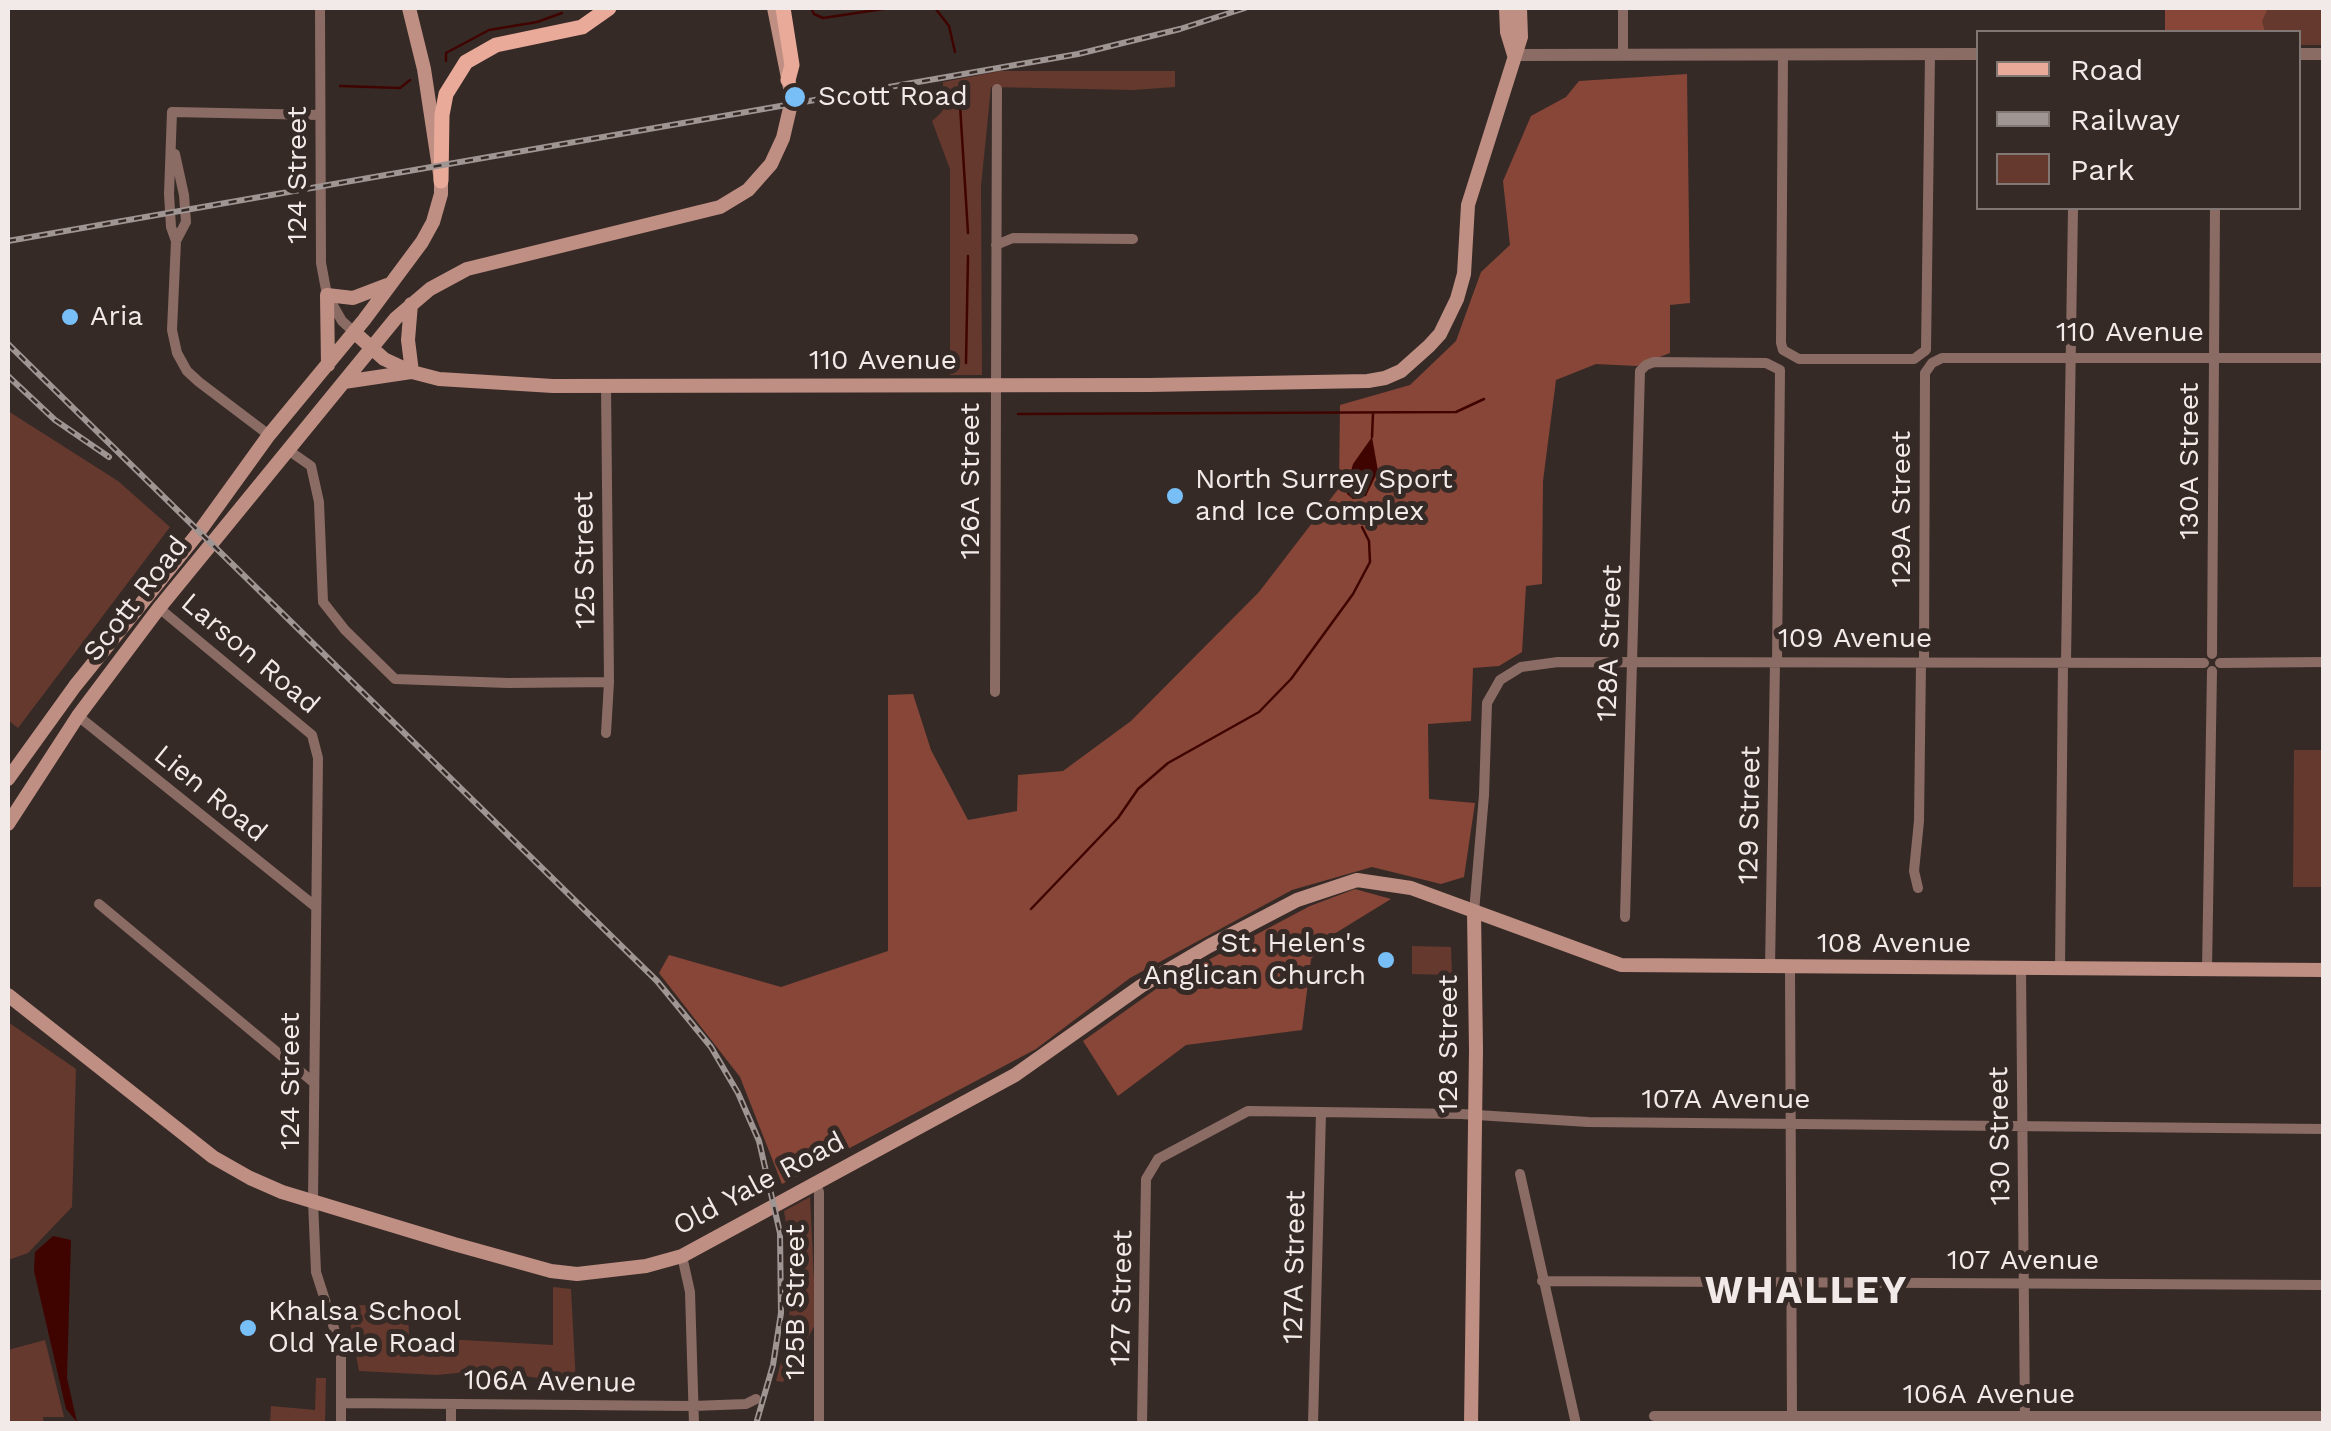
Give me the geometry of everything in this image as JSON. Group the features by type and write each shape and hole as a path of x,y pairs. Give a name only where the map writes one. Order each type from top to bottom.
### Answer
{"main road":[{"name":"Scott Road","path":"8,779 269,435 354,332 433,222 441,180 424,69 409,8"},
{"path":"441,180 446,94 466,62 496,45 582,27 609,8"},
{"path":"774,8 789,84"},
{"path":"784,8 792,65 789,84"},
{"path":"1506,8 1514,55"},
{"path":"1514,55 1522,37 1520,8"},
{"name":"110 Avenue","path":"354,332 384,359 412,372 439,378 606,386 1368,382 1400,370 1440,334 1457,300 1464,274 1468,205 1514,55"},
{"name":"Scott Road","path":"8,824 78,716 158,608 371,347 411,304 467,269 720,208 748,190 771,164 784,138 790,108"},
{"path":"328,364 327,295 353,298 392,282"},
{"path":"344,382 412,372 408,340 411,304"},
{"name":"Old Yale Road","path":"8,994 213,1157 265,1186 568,1274 633,1268 682,1256 1015,1075 1141,986 1263,916 1312,894 1358,880 1382,881 1474,912"},
{"name":"108 Avenue","path":"1474,912 1621,966 2324,970"},
{"name":"128 Street","path":"1471,1424 1474,912"}],"street":[{"name":"124 Street","path":"320,8 319,243 327,295 342,321 354,332"},
{"path":"1623,8 1623,54"},
{"path":"1783,54 1781,343 1783,350 1798,359 1914,358 1927,346 1930,54"},
{"path":"1514,55 1976,54"},
{"name":"126A Street","path":"995,692 993,386 997,90"},
{"path":"269,435 199,382 182,363 172,330 176,241 186,222 171,139 172,112 320,115"},
{"path":"2060,969 2072,210"},
{"name":"130A Street","path":"2207,970 2215,210"},
{"path":"996,245 1013,238 1133,239"},
{"name":"110 Avenue","path":"1936,360 2324,358"},
{"name":"129A Street","path":"1918,888 1914,872 1919,821 1925,373 1936,360"},
{"name":"128A Street","path":"1625,917 1640,371 1654,362 1771,363 1780,370"},
{"name":"129 Street","path":"1770,968 1780,370"},
{"name":"125 Street","path":"606,386 609,682 606,733"},
{"path":"288,450 312,466 320,502 323,602 344,630 395,679 609,682"},
{"name":"Larson Road","path":"158,608 312,735"},
{"name":"109 Avenue","path":"1508,674 1536,663 2324,662"},
{"name":"128 Street","path":"1474,912 1484,794 1486,709 1493,689 1508,674"},
{"name":"Lien Road","path":"78,716 316,906"},
{"name":"124 Street","path":"312,735 318,758 313,1201 316,1272 339,1340 341,1424"},
{"path":"98,904 313,1082"},
{"name":"130 Street","path":"2021,968 2025,1421"},
{"path":"1790,969 1792,1421"},
{"name":"107A Avenue","path":"1149,1174 1158,1159 1248,1111 1474,1115 1588,1122 2324,1129"},
{"name":"127A Street","path":"1312,1424 1320,1112"},
{"name":"127 Street","path":"1142,1424 1149,1174"},
{"path":"1520,1174 1576,1424"},
{"name":"125B Street","path":"814,1182 819,1192 818,1424"},
{"path":"682,1256 690,1292 694,1424"},
{"name":"107 Avenue","path":"1542,1281 2324,1284"},
{"name":"106A Avenue","path":"342,1402 694,1406 746,1404 756,1400"},
{"path":"451,1404 451,1424"},
{"name":"106A Avenue","path":"1654,1416 1792,1421 2324,1416"}],"green space":[{"path":"2165,8 2323,8 2323,45 2301,45 2301,30 2165,30"},
{"path":"1000,71 1175,71 1175,87 991,87 981,186 982,375 950,375 950,169 932,121 942,112 943,82"},
{"path":"8,411 118,481 170,527 18,728 8,720"},
{"path":"2294,750 2323,750 2323,887 2293,887"},
{"path":"1412,946 1451,947 1452,975 1412,974"},
{"path":"8,1022 76,1069 72,1207 28,1253 8,1260"},
{"path":"810,1197 816,1323 783,1382 776,1381 789,1332 791,1253 784,1211"},
{"path":"553,1287 571,1289 576,1384 486,1370 437,1375 359,1371 347,1305 408,1306 409,1337 553,1345"},
{"path":"45,1340 64,1417 43,1417 44,1423 8,1423 8,1350"},
{"path":"316,1378 326,1378 325,1423 270,1423 271,1406 315,1410"}],"shaded area":[{"path":"2165,8 2268,8 2262,21 2264,30 2165,30"},
{"path":"1687,74 1690,303 1670,305 1670,353 1637,366 1596,364 1556,380 1543,481 1542,584 1526,586 1522,652 1499,666 1473,668 1471,721 1428,724 1429,799 1475,803 1464,877 1441,884 1372,867 1292,890 1130,978 1036,1049 782,1184 740,1077 659,973 669,955 781,987 888,951 888,695 913,694 931,750 968,820 1017,811 1018,775 1063,771 1131,721 1259,592 1339,488 1340,405 1410,385 1456,341 1481,272 1510,245 1503,181 1531,116 1566,97 1579,81"},
{"path":"1372,437 1378,471 1366,496 1353,499 1347,494 1347,485 1353,464"},
{"path":"1355,889 1391,899 1334,934 1311,959 1302,1030 1186,1045 1118,1096 1083,1041 1163,984 1310,906"},
{"path":"53,1236 71,1240 67,1378 77,1422 66,1409 34,1271 35,1252"}],"waterway":[{"path":"811,8 823,18 890,8"},
{"path":"935,8 949,26 955,52"},
{"path":"446,61 446,53 489,30 537,22 562,13"},
{"path":"340,86 400,88 410,80"},
{"path":"959,89 968,233"},
{"path":"966,363 968,256"},
{"path":"1018,414 1456,412 1484,399"},
{"path":"1372,437 1373,413"},
{"path":"1031,909 1118,818 1138,789 1168,763 1259,712 1291,679 1353,594 1370,562 1369,541 1362,527"}],"railway":[{"path":"8,241 1078,54 1245,8"},
{"path":"8,344 657,981 711,1047 738,1093 759,1141 780,1233 781,1313 773,1365 756,1424"},
{"path":"8,376 55,420 109,457"}],"place":[{"name":"Scott Road","path":"795,97"},
{"name":"Aria","path":"70,317"},
{"name":"North Surrey Sport and Ice Complex","path":"1175,496"},
{"name":"St. Helen's Anglican Church","path":"1386,960"},
{"name":"Khalsa School Old Yale Road","path":"248,1328"}],"district":[{"name":"WHALLEY","path":"1807,1292"}]}
